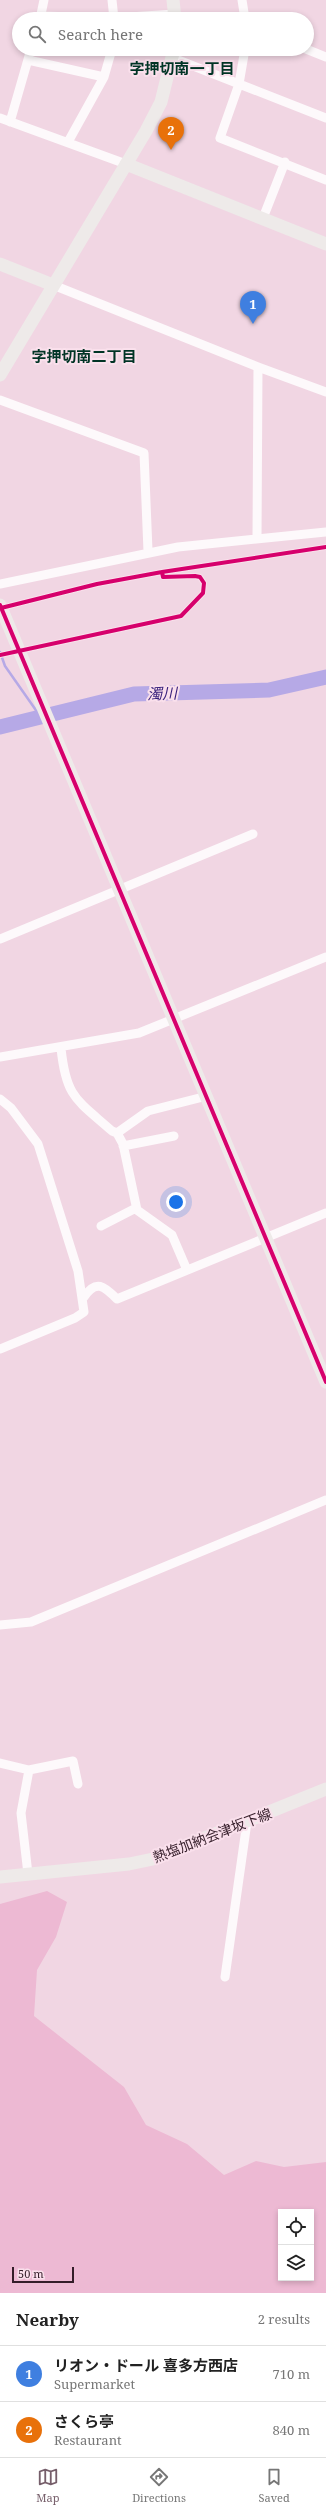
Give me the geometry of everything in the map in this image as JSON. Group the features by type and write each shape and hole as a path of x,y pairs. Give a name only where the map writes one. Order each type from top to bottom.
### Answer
{"street":[{"path":"41,12 44,0"},
{"path":"112,0 113,12"},
{"path":"173,0 174,12"},
{"path":"242,0 244,12"},
{"path":"314,52 326,57"},
{"path":"10,122 29,56"},
{"path":"68,142 104,77 110,56"},
{"path":"0,375 126,164 161,102 172,56"},
{"path":"179,56 239,84 326,118"},
{"path":"243,56 239,84 220,138 285,162 326,180"},
{"path":"28,60 104,77"},
{"path":"0,118 126,164 326,244"},
{"path":"263,218 285,162"},
{"path":"0,264 258,367 326,392"},
{"path":"257,537 258,367"},
{"path":"0,400 144,453 148,552"},
{"path":"0,584 148,552 257,537 326,532"},
{"path":"0,605 208,1096 326,1382"},
{"path":"0,939 253,834"},
{"path":"0,1057 131,1036 326,957"},
{"path":"61,1048 68,1088 74,1098 112,1131 117,1133 123,1146 136,1208 141,1214 172,1235 188,1270"},
{"path":"117,1133 148,1111 208,1096"},
{"path":"0,1099 11,1108 38,1144 64,1221 84,1297 84,1312 76,1318 0,1349"},
{"path":"123,1146 174,1136"},
{"path":"101,1226 136,1208"},
{"path":"84,1297 89,1289 98,1286 105,1288 118,1299 326,1213"},
{"path":"0,1625 31,1622 326,1500"},
{"path":"0,1763 29,1770 73,1761 78,1784"},
{"path":"28,1874 21,1812 29,1770"},
{"name":"熱塩加納会津坂下線","path":"0,1877 129,1864 153,1859 326,1789"},
{"path":"224,1977 247,1822"}],"shaded area":[{"path":"47,1891 67,1902 56,1937 37,1970 34,2016 124,2087 146,2125 187,2144 224,2175 256,2161 284,2167 326,2162 326,2293 0,2293 0,1904"}],"waterway":[{"path":"0,652 5,666 40,716"},
{"name":"濁川","path":"0,727 134,694 269,690 326,677"}],"cycle path":[{"path":"0,655 181,616 203,593 204,583 200,577 163,577 162,572 326,547"},
{"path":"1,608 97,584 162,572"},
{"path":"0,605 326,1382"}],"place":[{"name":"さくら亭","path":"171,150"},
{"name":"リオン・ドール 喜多方西店","path":"253,324"}],"district":[{"name":"字押切南一丁目","path":"182,68"},
{"name":"字押切南二丁目","path":"84,356"}]}
